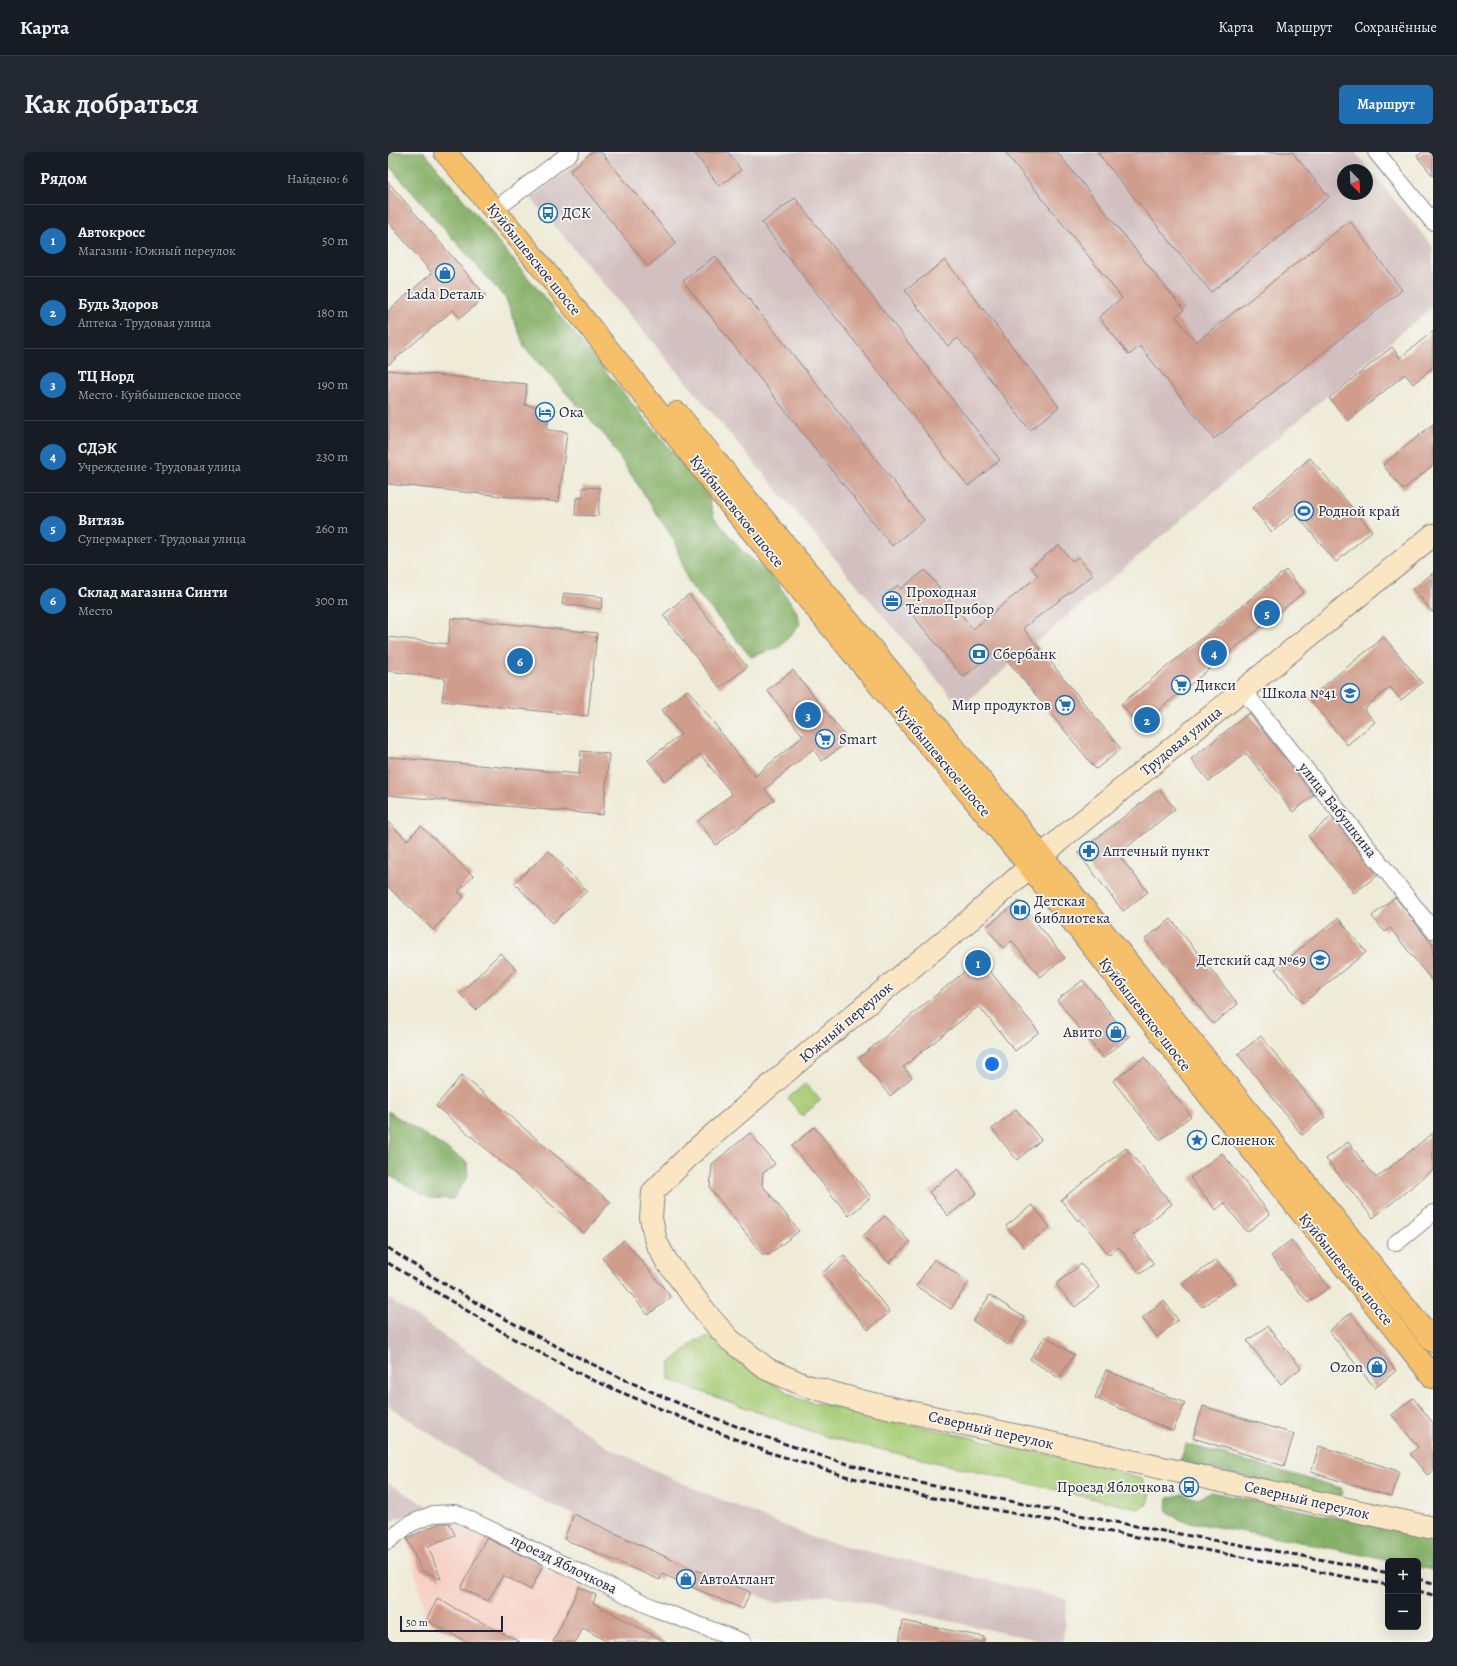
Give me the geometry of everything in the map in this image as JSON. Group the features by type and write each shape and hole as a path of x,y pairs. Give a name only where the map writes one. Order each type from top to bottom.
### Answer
{"main road":[{"name":"Куйбышевское шоссе","path":"445,152 519,239 732,507 1036,862 1383,1278 1433,1341"},
{"name":"Куйбышевское шоссе","path":"463,152 530,229 745,497 930,720 1264,1166 1433,1377"},
{"name":"Трудовая улица","path":"1036,862 1062,838 1433,535"},
{"name":"Южный переулок","path":"653,1192 693,1152 804,1057 972,918 1036,862"},
{"name":"Северный переулок","path":"653,1192 651,1218 656,1242 667,1262 711,1319 730,1340 767,1369 804,1385 865,1402 1433,1528"},
{"name":"Куйбышевское шоссе","path":"1383,1278 1433,1332"}],"street":[{"path":"506,202 571,152"},
{"path":"1380,153 1433,222"},
{"name":"улица Бабушкина","path":"1243,690 1433,930"},
{"path":"1396,1243 1433,1213"},
{"name":"проезд Яблочкова","path":"388,1541 410,1524 433,1514 456,1513 654,1608 743,1642"}],"shaded area":[{"path":"593,152 1355,152 1365,164 1337,164 1337,200 1373,200 1373,174 1433,247 1433,306 960,707 531,198"},
{"path":"388,1298 609,1448 684,1484 816,1539 1067,1599 1063,1642 1047,1642 824,1594 776,1603 688,1567 507,1484 388,1406"},
{"path":"388,1483 427,1506 388,1523"},
{"path":"447,1520 596,1595 573,1642 467,1642 426,1620 407,1537"}],"green space":[{"path":"388,152 424,152 708,495 714,517 743,552 772,575 797,612 800,624 780,647 751,657 688,582 674,540 607,438 525,348 506,299 388,165"},
{"path":"806,1083 821,1100 802,1116 788,1098"},
{"path":"388,1111 467,1162 468,1176 453,1199 429,1198 390,1176 388,1177"},
{"path":"710,1336 728,1356 799,1399 1098,1466 1142,1479 1150,1496 1148,1504 1138,1509 827,1437 669,1380 670,1363 695,1341"},
{"path":"1186,1444 1341,1488 1343,1494 1337,1497 1180,1462"},
{"path":"1212,1492 1433,1539 1433,1570 1421,1568 1421,1558 1385,1558 1385,1560 1310,1544 1179,1520 1167,1511 1168,1498 1182,1494 1198,1499"}],"building":[{"path":"592,152 601,152 676,243 648,266 570,171"},
{"path":"694,152 728,152 741,170 719,186"},
{"path":"1005,152 1057,152 1184,310 1176,317 1196,342 1350,221 1402,290 1214,439 1140,346 1129,355 1099,317 1122,298"},
{"path":"1097,152 1292,152 1329,197 1211,292"},
{"path":"1423,152 1433,152 1433,176 1417,156"},
{"path":"388,182 486,296 460,318 453,310 388,365 388,311 432,273 388,222"},
{"path":"795,198 1000,460 968,486 762,223"},
{"path":"715,256 924,520 892,546 683,281"},
{"path":"945,260 1059,407 1030,430 958,338 948,346 905,291"},
{"path":"1433,331 1433,367 1413,384 1405,374 1348,421 1329,398 1392,347 1400,358"},
{"path":"388,370 527,384 525,405 550,408 547,430 567,432 559,502 388,484"},
{"path":"1433,424 1433,465 1403,490 1383,465"},
{"name":"Родной край","path":"1310,458 1372,531 1336,562 1295,513 1272,532 1252,508"},
{"path":"583,487 600,488 598,516 575,515 576,498 583,498"},
{"path":"1059,545 1072,561 1078,557 1093,575 1023,628 1121,749 1096,769 998,649 963,677 903,603 893,611 882,598 898,585 901,589 925,570 973,629 1038,576 1031,567"},
{"path":"1286,570 1304,592 1139,726 1121,704"},
{"path":"1433,573 1433,613 1413,589"},
{"path":"564,593 603,597 601,609 562,604"},
{"path":"689,594 747,667 720,688 663,615"},
{"path":"451,618 597,633 588,716 442,701 445,678 388,671 388,637 448,644"},
{"name":"Школа №41","path":"1384,637 1422,683 1401,700 1390,687 1364,709 1375,722 1347,745 1309,698"},
{"path":"793,670 849,741 822,761 813,749 765,789 774,800 716,845 698,821 732,794 700,754 665,782 648,760 681,734 662,710 688,690 755,776 803,736 767,690"},
{"path":"1249,713 1314,795 1293,812 1246,753 1209,781 1191,759"},
{"path":"581,751 609,754 603,815 388,795 388,757 579,774"},
{"path":"1159,789 1175,809 1118,854 1148,892 1123,911 1078,853"},
{"path":"1331,817 1378,875 1354,893 1308,836"},
{"path":"388,822 407,840 421,826 473,876 458,892 464,897 433,930 388,887"},
{"path":"549,851 587,891 553,923 514,883"},
{"path":"1395,897 1433,945 1433,982 1390,928 1385,932 1372,916"},
{"path":"1019,901 1065,958 1040,977 1012,941 1003,948 986,927"},
{"name":"Детский сад №69","path":"1338,918 1366,952 1303,1003 1275,969"},
{"path":"1171,919 1238,1004 1213,1024 1145,939"},
{"path":"500,953 516,969 476,1010 460,994"},
{"path":"980,959 1039,1032 1015,1051 979,1006 903,1067 912,1077 890,1096 859,1058"},
{"path":"1083,980 1129,1037 1103,1058 1057,1000"},
{"path":"1261,1036 1325,1117 1302,1135 1238,1054"},
{"path":"1144,1057 1191,1116 1160,1140 1113,1081"},
{"path":"462,1075 610,1202 584,1233 436,1106"},
{"path":"1016,1109 1041,1140 1017,1160 992,1129"},
{"path":"814,1127 871,1197 849,1216 792,1146"},
{"path":"750,1133 775,1164 763,1173 762,1185 799,1231 768,1255 762,1254 710,1188 712,1164"},
{"path":"1433,1133 1433,1170 1373,1218 1326,1159 1348,1142 1376,1178"},
{"path":"1126,1148 1172,1204 1133,1235 1154,1264 1140,1274 1119,1247 1109,1255 1080,1219 1078,1221 1061,1200"},
{"path":"1222,1153 1270,1214 1247,1232 1224,1203 1216,1210 1190,1178"},
{"path":"958,1169 977,1193 948,1216 929,1192"},
{"path":"1032,1205 1050,1227 1024,1247 1006,1226"},
{"path":"885,1216 910,1242 889,1263 863,1236"},
{"path":"624,1240 671,1297 648,1315 602,1258"},
{"path":"1291,1240 1329,1287 1308,1303 1271,1256"},
{"path":"844,1255 890,1312 868,1330 822,1273"},
{"path":"934,1259 969,1282 951,1309 916,1286"},
{"path":"1216,1260 1235,1283 1202,1307 1182,1284"},
{"path":"1081,1264 1100,1287 1075,1307 1056,1284"},
{"path":"990,1295 1025,1318 1008,1345 973,1321"},
{"path":"1164,1301 1178,1320 1157,1337 1142,1318"},
{"path":"1351,1313 1396,1371 1375,1388 1329,1331"},
{"path":"1267,1326 1301,1368 1281,1384 1247,1341"},
{"path":"1045,1336 1074,1355 1059,1378 1030,1359"},
{"path":"1106,1370 1185,1403 1173,1431 1095,1398"},
{"path":"1413,1398 1433,1423 1433,1471 1427,1475 1410,1454 1418,1447 1392,1415"},
{"path":"1203,1406 1294,1434 1284,1466 1193,1438"},
{"path":"1319,1446 1399,1471 1392,1497 1311,1472"},
{"path":"574,1514 679,1563 750,1592 743,1609 662,1574 660,1580 564,1539"},
{"path":"440,1523 449,1523 455,1535 428,1546 441,1579 421,1570 407,1538"},
{"path":"486,1538 543,1565 531,1590 503,1575 488,1601 461,1588"},
{"path":"579,1587 596,1595 593,1603 666,1642 608,1642 583,1628 576,1642 553,1642"},
{"path":"438,1598 452,1607 520,1642 467,1642 426,1620"},
{"path":"903,1621 984,1637 983,1642 899,1642"}],"railway":[{"path":"388,1248 501,1317 559,1348 678,1403 802,1449 882,1474 932,1486 1385,1572"},
{"path":"388,1263 514,1339 590,1379 768,1452 845,1476 928,1497 1385,1584"},
{"path":"1421,1580 1433,1583"},
{"path":"1421,1592 1433,1595"}],"place":[{"name":"ДСК","path":"548,213"},
{"name":"Lada Dеталь","path":"445,273"},
{"name":"Ока","path":"545,412"},
{"name":"Родной край","path":"1304,511"},
{"name":"Проходная ТеплоПрибор","path":"892,601"},
{"name":"Витязь","path":"1267,613"},
{"name":"СДЭК","path":"1214,653"},
{"name":"Сбербанк","path":"979,654"},
{"name":"Склад магазина Синти","path":"520,661"},
{"name":"Дикси","path":"1181,685"},
{"name":"Школа №41","path":"1350,693"},
{"name":"Мир продуктов","path":"1065,705"},
{"name":"ТЦ Норд","path":"808,715"},
{"name":"Будь Здоров","path":"1147,720"},
{"name":"Smart","path":"825,739"},
{"name":"Аптечный пункт","path":"1089,851"},
{"name":"Детская библиотека","path":"1020,910"},
{"name":"Детский сад №69","path":"1320,960"},
{"name":"Автокросс","path":"978,963"},
{"name":"Авито","path":"1116,1032"},
{"name":"Слоненок","path":"1197,1140"},
{"name":"Ozon","path":"1377,1367"},
{"name":"Проезд Яблочкова","path":"1189,1487"},
{"name":"АвтоАтлант","path":"686,1579"}]}
